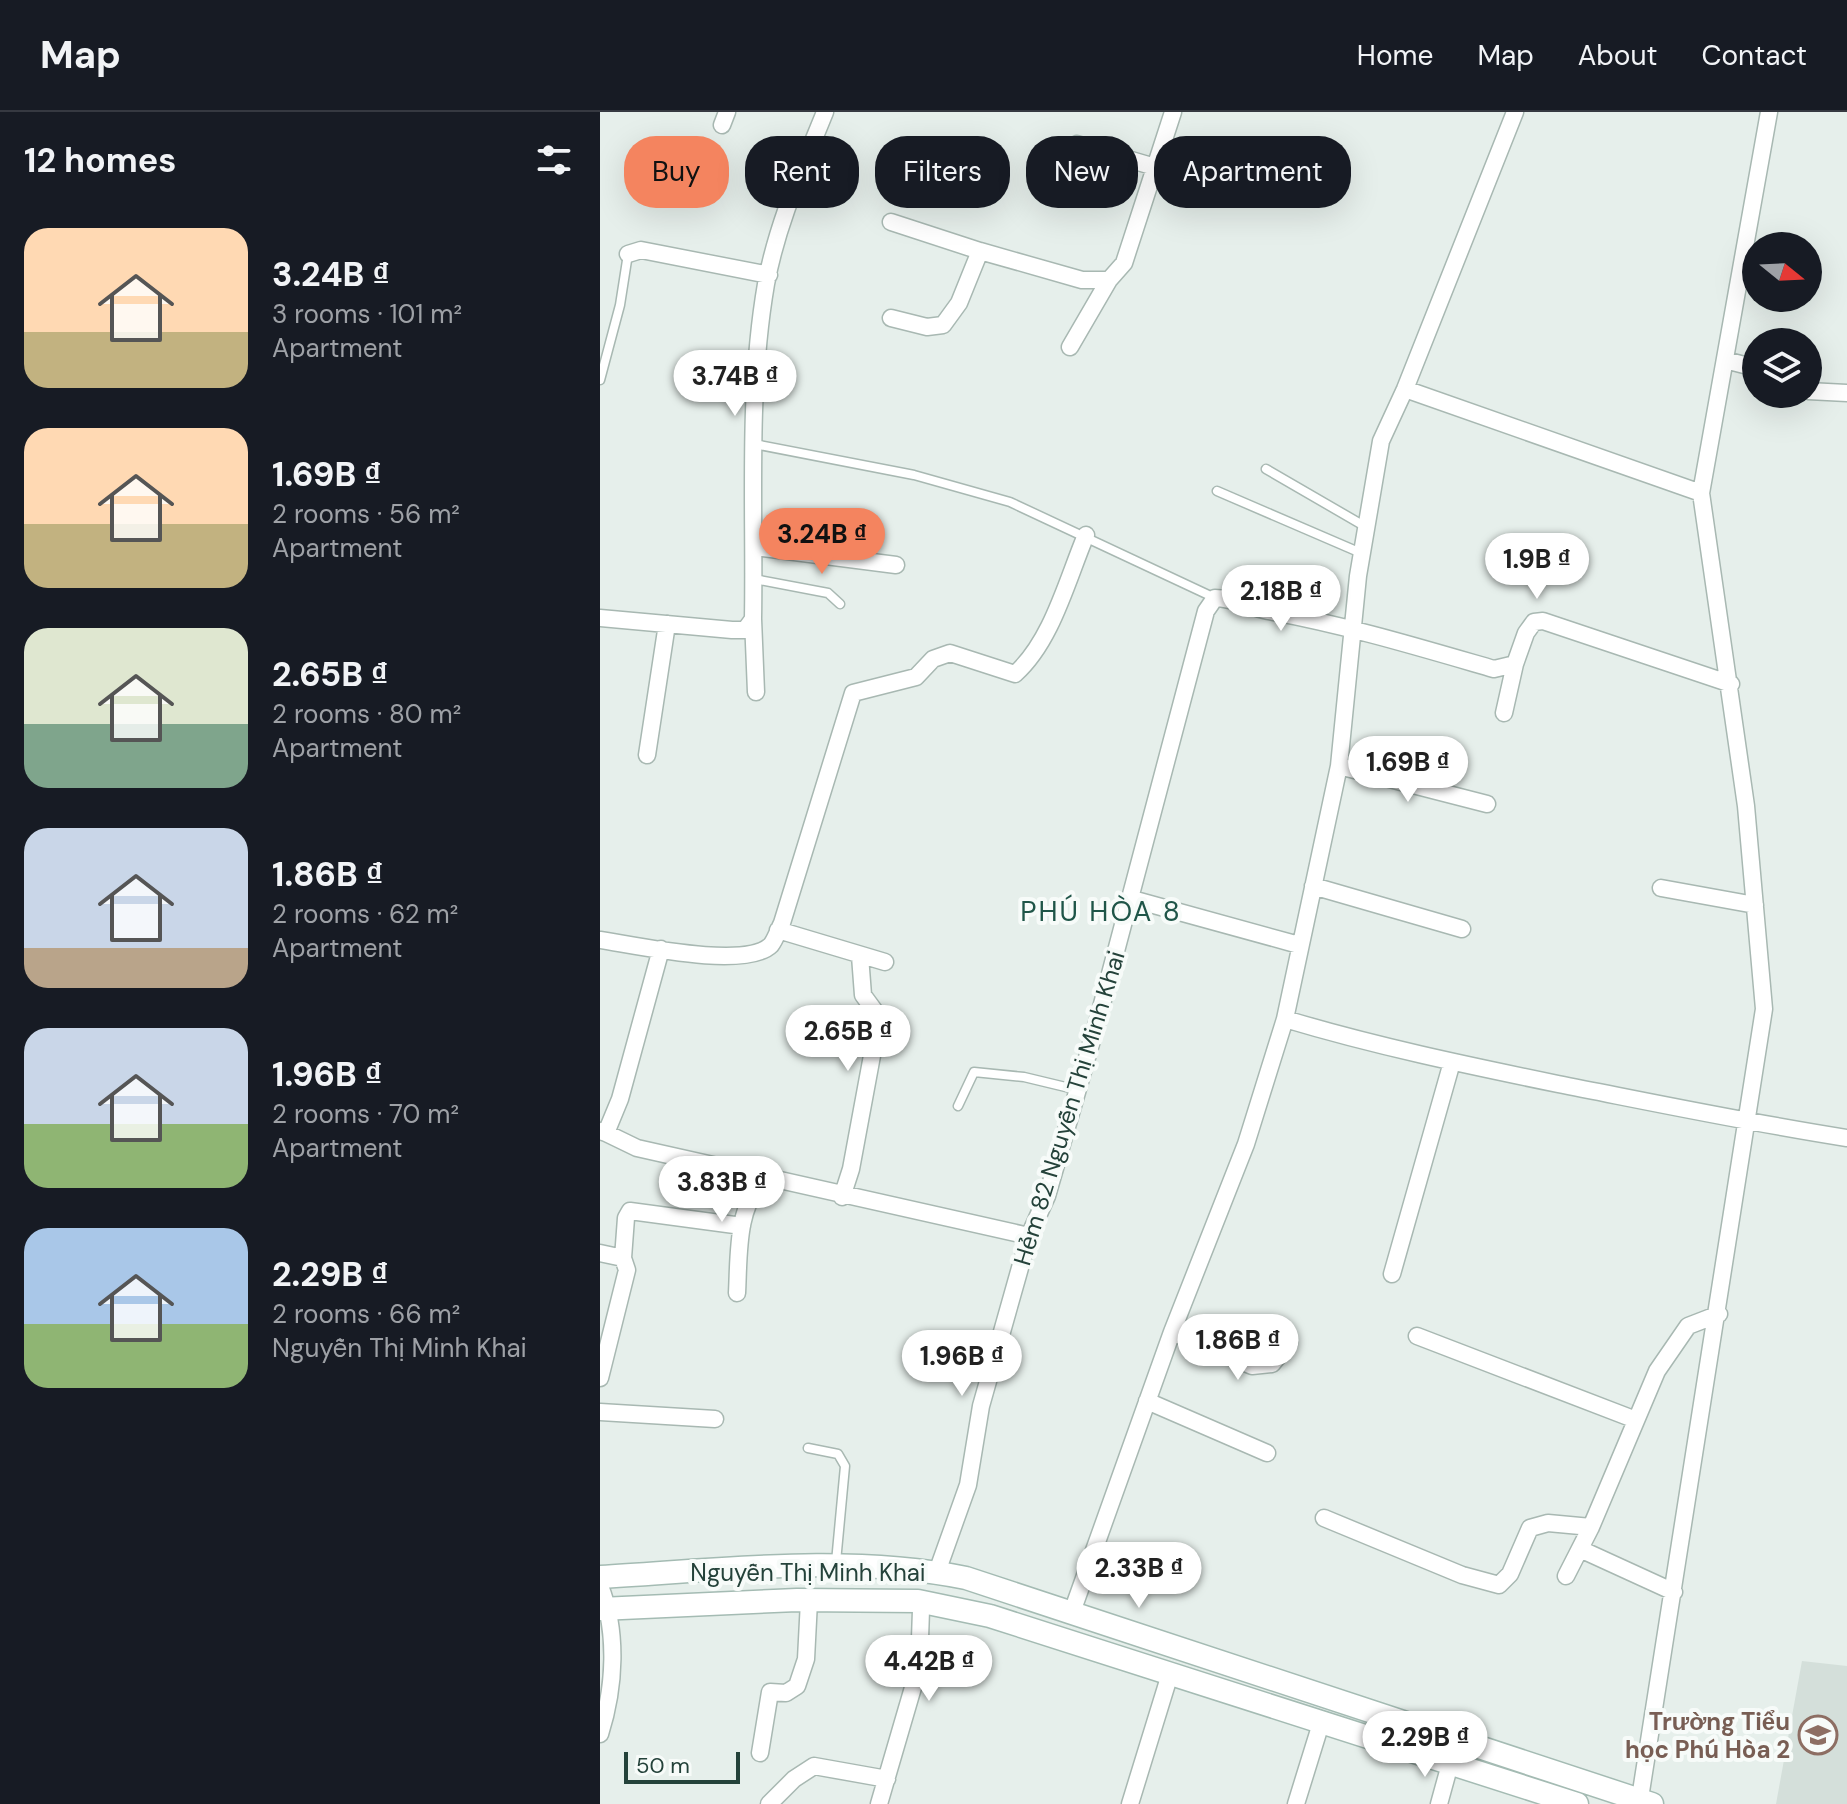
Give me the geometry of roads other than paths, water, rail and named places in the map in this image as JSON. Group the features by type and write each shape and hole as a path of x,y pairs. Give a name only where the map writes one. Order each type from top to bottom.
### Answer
{"main road":[{"name":"Nguyễn Thị Minh Khai","path":"600,1577 836,1567 914,1567 1072,1612 1646,1801"},
{"name":"Nguyễn Thị Minh Khai","path":"604,1609 809,1601 918,1601 990,1616 1577,1804"}],"street":[{"path":"756,692 753,619 755,392 769,275 782,218 825,112"},
{"path":"1165,136 1173,112"},
{"path":"1072,1612 1172,1332 1246,1144 1285,1019 1339,766 1352,627 1381,441 1405,389 1515,112"},
{"path":"1646,1801 1674,1592 1764,1009 1731,684 1701,493 1769,112"},
{"path":"1070,347 1109,280 1124,263 1154,170"},
{"path":"891,222 1082,280 1109,280"},
{"path":"628,254 641,250 769,275"},
{"path":"891,318 927,327 943,325 959,303 980,251"},
{"path":"1725,360 1742,364"},
{"path":"1405,389 1701,493"},
{"path":"1822,392 1847,393"},
{"path":"600,940 703,955 752,954 770,946 778,930 853,693 916,677 933,659 950,653 1015,674 1036,650 1086,535"},
{"path":"754,547 896,565"},
{"path":"1215,598 1230,598 1251,607 1352,627 1494,669 1515,664"},
{"name":"Hẻm 82 Nguyễn Thị Minh Khai","path":"937,1572 968,1485 981,1406 1029,1236 1047,1196 1078,1090 1132,899 1206,611 1215,598"},
{"path":"600,618 745,630 753,619"},
{"path":"1504,713 1515,664 1526,633 1534,622 1543,621 1731,684"},
{"path":"647,755 667,624"},
{"path":"1339,766 1487,804"},
{"path":"1313,886 1462,929"},
{"path":"1661,888 1755,905"},
{"path":"1132,899 1299,945"},
{"path":"778,930 885,962"},
{"path":"661,949 620,1099 603,1132 637,1148 842,1197 1029,1236"},
{"path":"842,1197 851,1169 876,1034 874,1010 863,995 860,956"},
{"path":"1285,1019 1353,1040 1452,1062 1747,1122 1847,1138"},
{"path":"1392,1274 1452,1062"},
{"path":"737,1293 742,1226 753,1190 765,1179"},
{"path":"600,1378 627,1270 623,1258 626,1218 630,1211 742,1226"},
{"path":"600,1253 623,1258"},
{"path":"1566,1576 1591,1527 1657,1371 1688,1326 1719,1314"},
{"path":"1172,1332 1252,1366 1272,1364 1289,1343"},
{"path":"1417,1336 1636,1420"},
{"path":"1147,1401 1267,1453"},
{"path":"600,1412 715,1419"},
{"path":"1324,1518 1462,1575 1499,1585 1510,1574 1530,1528 1548,1523 1591,1527"},
{"path":"1580,1549 1674,1592"},
{"path":"600,1586 610,1703 600,1734"},
{"path":"760,1753 770,1692 786,1693 797,1686 802,1673 806,1659 809,1601"},
{"path":"879,1804 919,1667 921,1610 918,1601"},
{"path":"1130,1804 1170,1674"},
{"path":"1296,1804 1322,1720"},
{"path":"1439,1804 1450,1764"},
{"path":"769,1804 794,1779 814,1766 887,1779"}],"lane":[{"path":"600,380 615,328 628,254"},
{"path":"754,444 914,475 1010,502 1215,598"},
{"path":"1266,469 1366,527"},
{"path":"1217,491 1362,554"},
{"path":"754,579 828,593 840,604"},
{"path":"958,1106 974,1072 989,1071 1078,1090"},
{"path":"808,1448 838,1454 845,1466 836,1567"}],"place":[{"name":"Trường Tiểu học Phú Hòa 2","path":"1818,1735"}],"district":[{"name":"PHÚ HÒA 8","path":"1101,911"}]}
